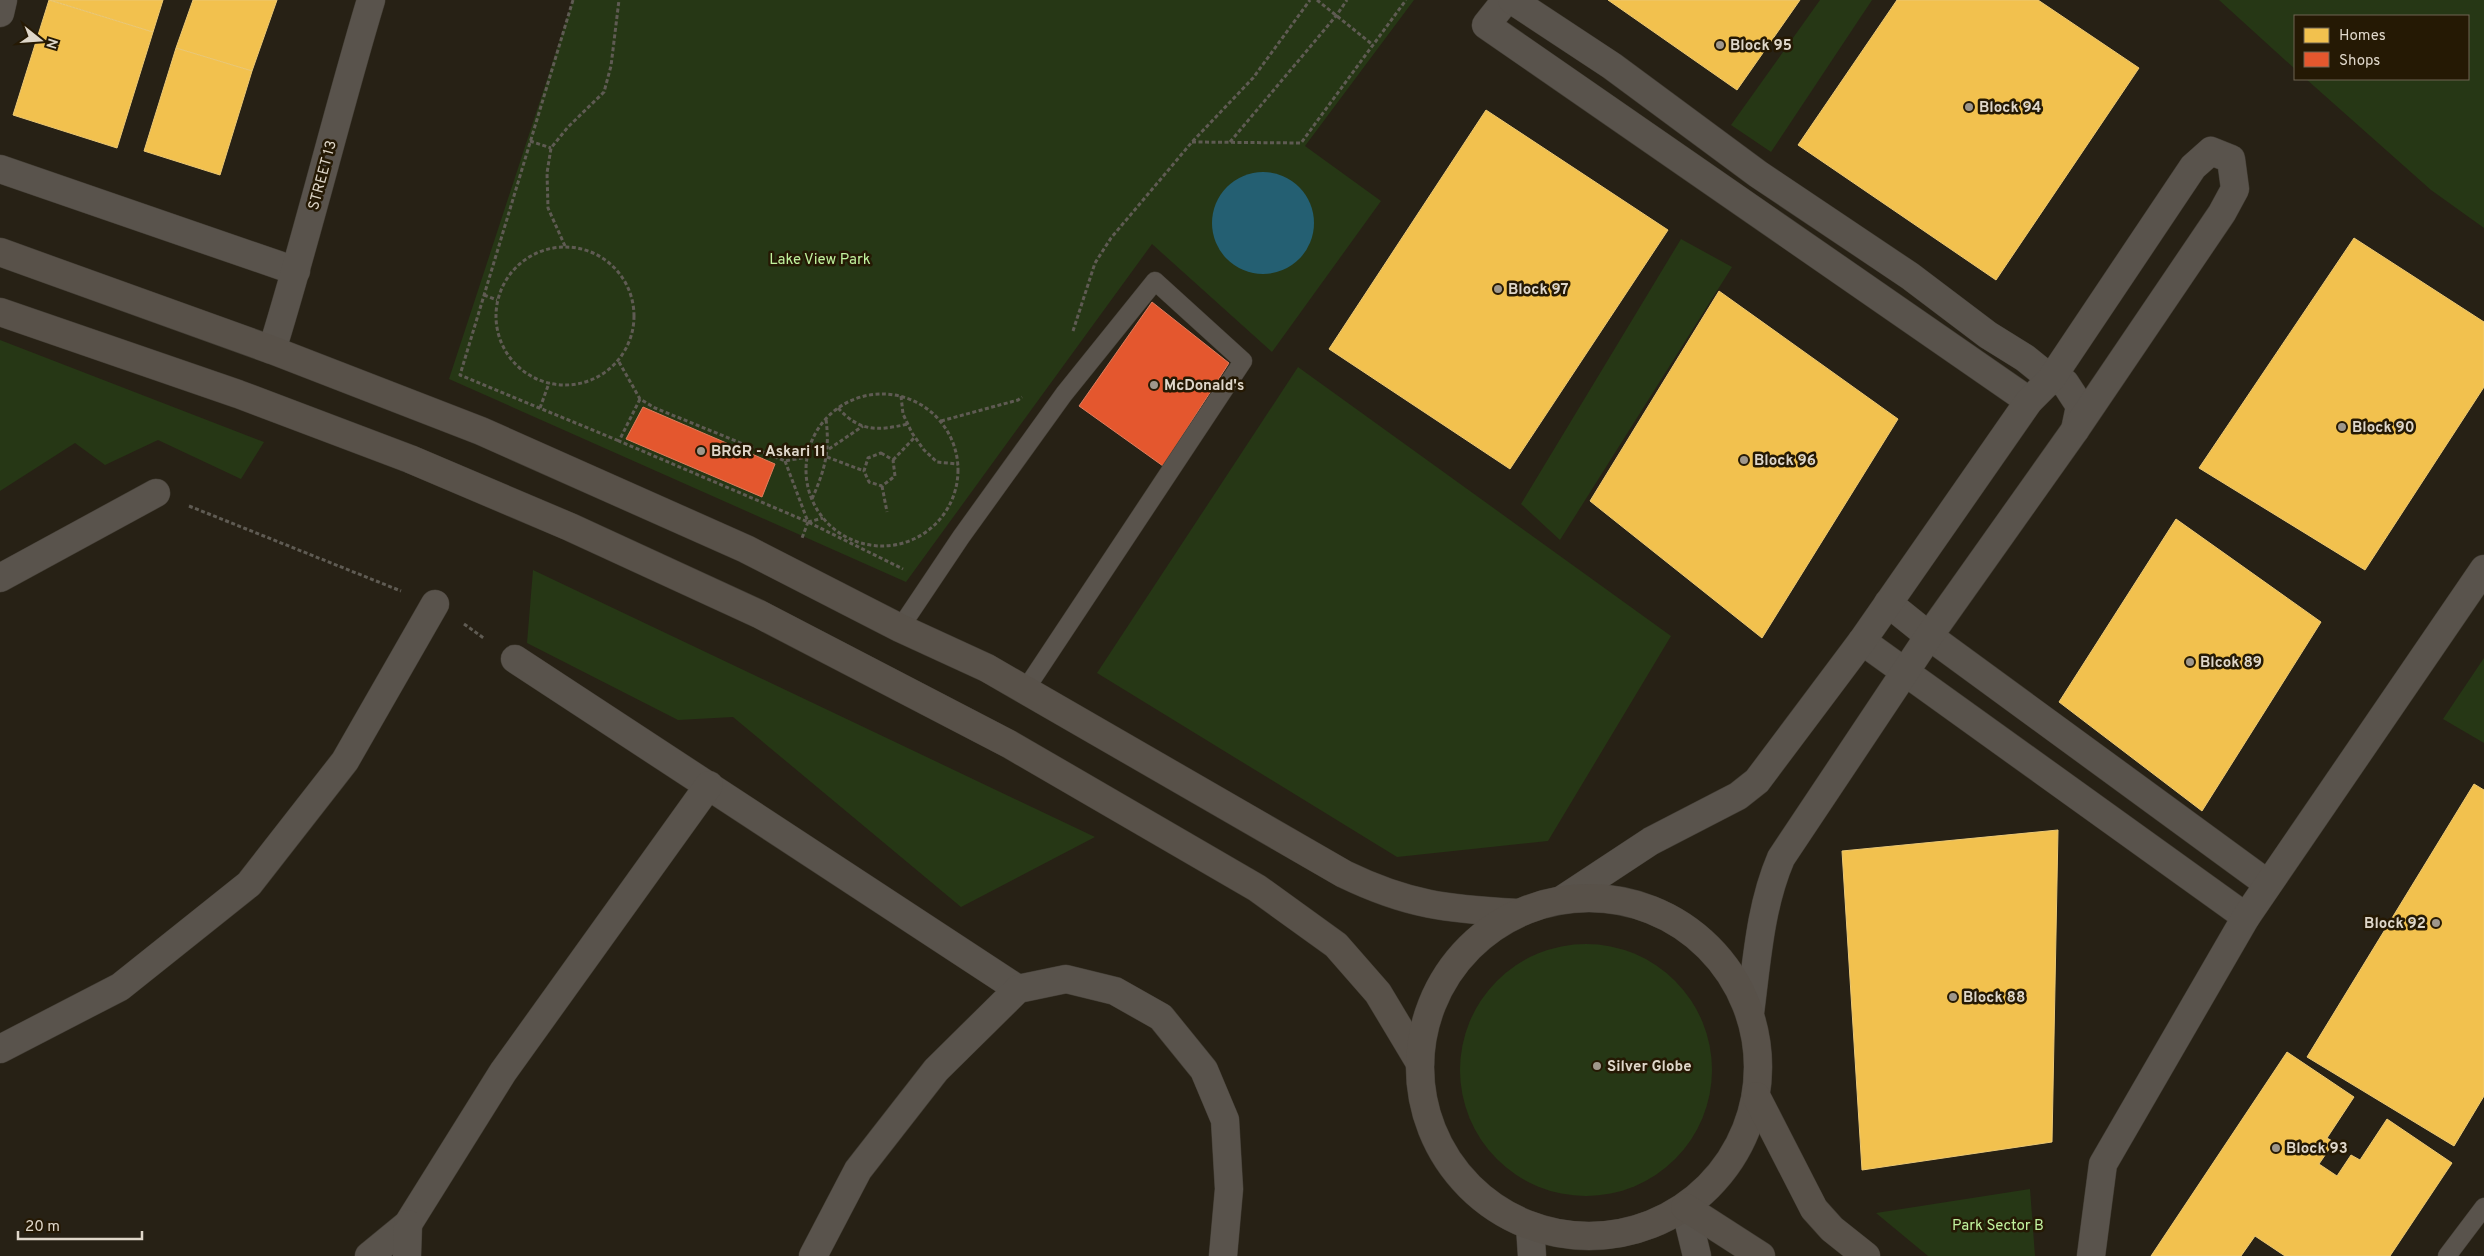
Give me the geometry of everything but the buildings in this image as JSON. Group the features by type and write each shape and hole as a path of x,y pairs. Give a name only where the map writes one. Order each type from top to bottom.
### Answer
{"street":[{"path":"0,14 3,0"},
{"name":"STREET 13","path":"272,350 296,272 346,84 371,0"},
{"path":"1506,0 1486,25 2029,401"},
{"path":"1512,0 1612,66 1758,174 1910,276 1988,335 2025,358 2051,379 2065,383 2080,406 2075,430"},
{"path":"1563,899 1651,841 1738,796 1757,781 1862,641 2029,401 2051,379 2193,167 2211,151 2231,159 2235,189 2222,213 2075,430 1929,636 1781,858 1765,904 1750,1013"},
{"path":"0,169 296,272"},
{"path":"1738,199 1758,174"},
{"path":"0,252 272,350 518,448 746,549 900,628 987,668 1344,874 1378,891 1413,902 1454,910 1518,913"},
{"path":"0,312 247,398 410,460 570,527 759,614 1009,744 1257,888 1336,945 1378,993 1420,1063"},
{"path":"0,578 156,492"},
{"path":"2091,1256 2103,1164 2246,918 2484,569"},
{"path":"1888,603 1929,636 2268,884"},
{"path":"0,1049 120,987 249,884 344,760 435,604"},
{"path":"1862,641 2246,918"},
{"path":"515,659 710,785 1018,989"},
{"path":"369,1256 408,1224 503,1072 710,785"},
{"path":"1603,897 1641,905 1677,921 1708,946 1733,977 1750,1013 1757,1050 1758,1069 1756,1096 1747,1128 1731,1159 1710,1185 1685,1207 1649,1225 1610,1235 1570,1235 1530,1226 1493,1207 1462,1179 1438,1144 1424,1105 1420,1063 1427,1016 1448,974 1478,938 1518,913 1563,899 1603,897"},
{"path":"813,1256 864,1163 936,1070 1018,989 1066,979 1115,991 1161,1017 1204,1070 1225,1120 1229,1189 1223,1256"},
{"path":"1756,1096 1814,1209 1832,1229 1866,1256"},
{"path":"1685,1207 1697,1256"},
{"path":"1685,1207 1761,1256"},
{"path":"407,1256 408,1224"},
{"path":"1530,1226 1532,1256"}],"lane":[{"path":"900,628 961,537 1064,394 1155,281 1243,360 1025,690"},
{"path":"2448,1256 2484,1207"}],"path":[{"path":"573,0 460,375 808,522 904,570"},
{"path":"565,246 548,208 547,173 551,148 568,127 604,92 611,66 618,1 612,0"},
{"path":"1070,337 1095,263 1100,255 1139,202 1192,142 1253,78 1310,0"},
{"path":"1317,0 1373,45"},
{"path":"1229,143 1336,16 1347,0"},
{"path":"1192,142 1301,143 1406,0"},
{"path":"530,141 551,148"},
{"path":"565,246 603,256 629,286 635,325 619,362 594,380 564,386 534,379 510,359 497,331 497,300 510,272 535,252 565,246"},
{"path":"484,295 497,300"},
{"path":"619,362 640,399 663,412 785,462 808,457"},
{"path":"540,408 549,383"},
{"path":"879,393 901,396 930,410 941,421 953,442 958,464 954,495 937,522 920,536 900,544 879,546 858,542 839,533 823,518 812,499 807,479 808,457 814,436 826,418 838,408 857,398 879,393"},
{"path":"941,421 1018,400 1025,394"},
{"path":"901,396 903,414 915,437 937,462 958,464"},
{"path":"619,441 640,399"},
{"path":"838,408 851,421 882,430 908,424"},
{"path":"812,499 824,470 827,457 826,418"},
{"path":"828,450 863,425"},
{"path":"893,460 915,437"},
{"path":"882,486 869,482 864,471 868,458 881,454 893,460"},
{"path":"827,457 864,471"},
{"path":"882,486 895,476 893,460"},
{"path":"785,462 808,522 800,544"},
{"path":"882,486 887,512"},
{"path":"156,492 435,604 515,659"},
{"path":"808,522 823,518"}],"green space":[{"name":"Lake View Park","path":"573,0 1414,0 1305,146 1381,201 1272,352 1152,244 906,582 449,379"},
{"path":"1820,0 1872,0 1771,152 1731,125"},
{"path":"2219,0 2484,0 2484,228 2431,190 2307,80 2469,80 2469,15 2294,15 2294,68"},
{"path":"1681,239 1732,267 1560,540 1521,504"},
{"path":"0,340 264,442 241,479 158,440 105,465 75,443 0,491"},
{"path":"1298,367 1671,636 1548,841 1397,857 1097,673"},
{"path":"533,570 1095,837 961,907 733,717 678,720 527,643"},
{"path":"2484,658 2484,743 2443,719"},
{"path":"1574,944 1598,944 1623,949 1646,959 1666,972 1684,990 1697,1010 1707,1033 1712,1058 1710,1095 1703,1118 1684,1150 1666,1168 1646,1181 1623,1191 1598,1196 1574,1196 1549,1191 1526,1181 1506,1168 1488,1150 1475,1130 1465,1107 1460,1082 1460,1058 1465,1033 1475,1010 1488,990 1506,972 1526,959 1549,949"},
{"name":"Park Sector B","path":"2030,1189 2035,1256 1928,1256 1876,1213"}],"water":[{"path":"1263,172 1283,175 1292,180 1306,194 1311,203 1314,223 1311,243 1306,252 1292,266 1283,271 1263,274 1243,271 1234,266 1220,252 1215,243 1212,223 1215,203 1220,194 1234,180 1243,175"}],"place":[{"name":"Block 95","path":"1720,45"},
{"name":"Block 94","path":"1969,107"},
{"name":"Block 97","path":"1498,289"},
{"name":"McDonald's","path":"1154,385"},
{"name":"Block 90","path":"2342,427"},
{"name":"BRGR - Askari 11","path":"701,451"},
{"name":"Block 96","path":"1744,460"},
{"name":"Blcok 89","path":"2190,662"},
{"name":"Block 92","path":"2436,923"},
{"name":"Block 88","path":"1953,997"},
{"name":"Silver Globe","path":"1597,1066"},
{"name":"Block 93","path":"2276,1148"}]}
